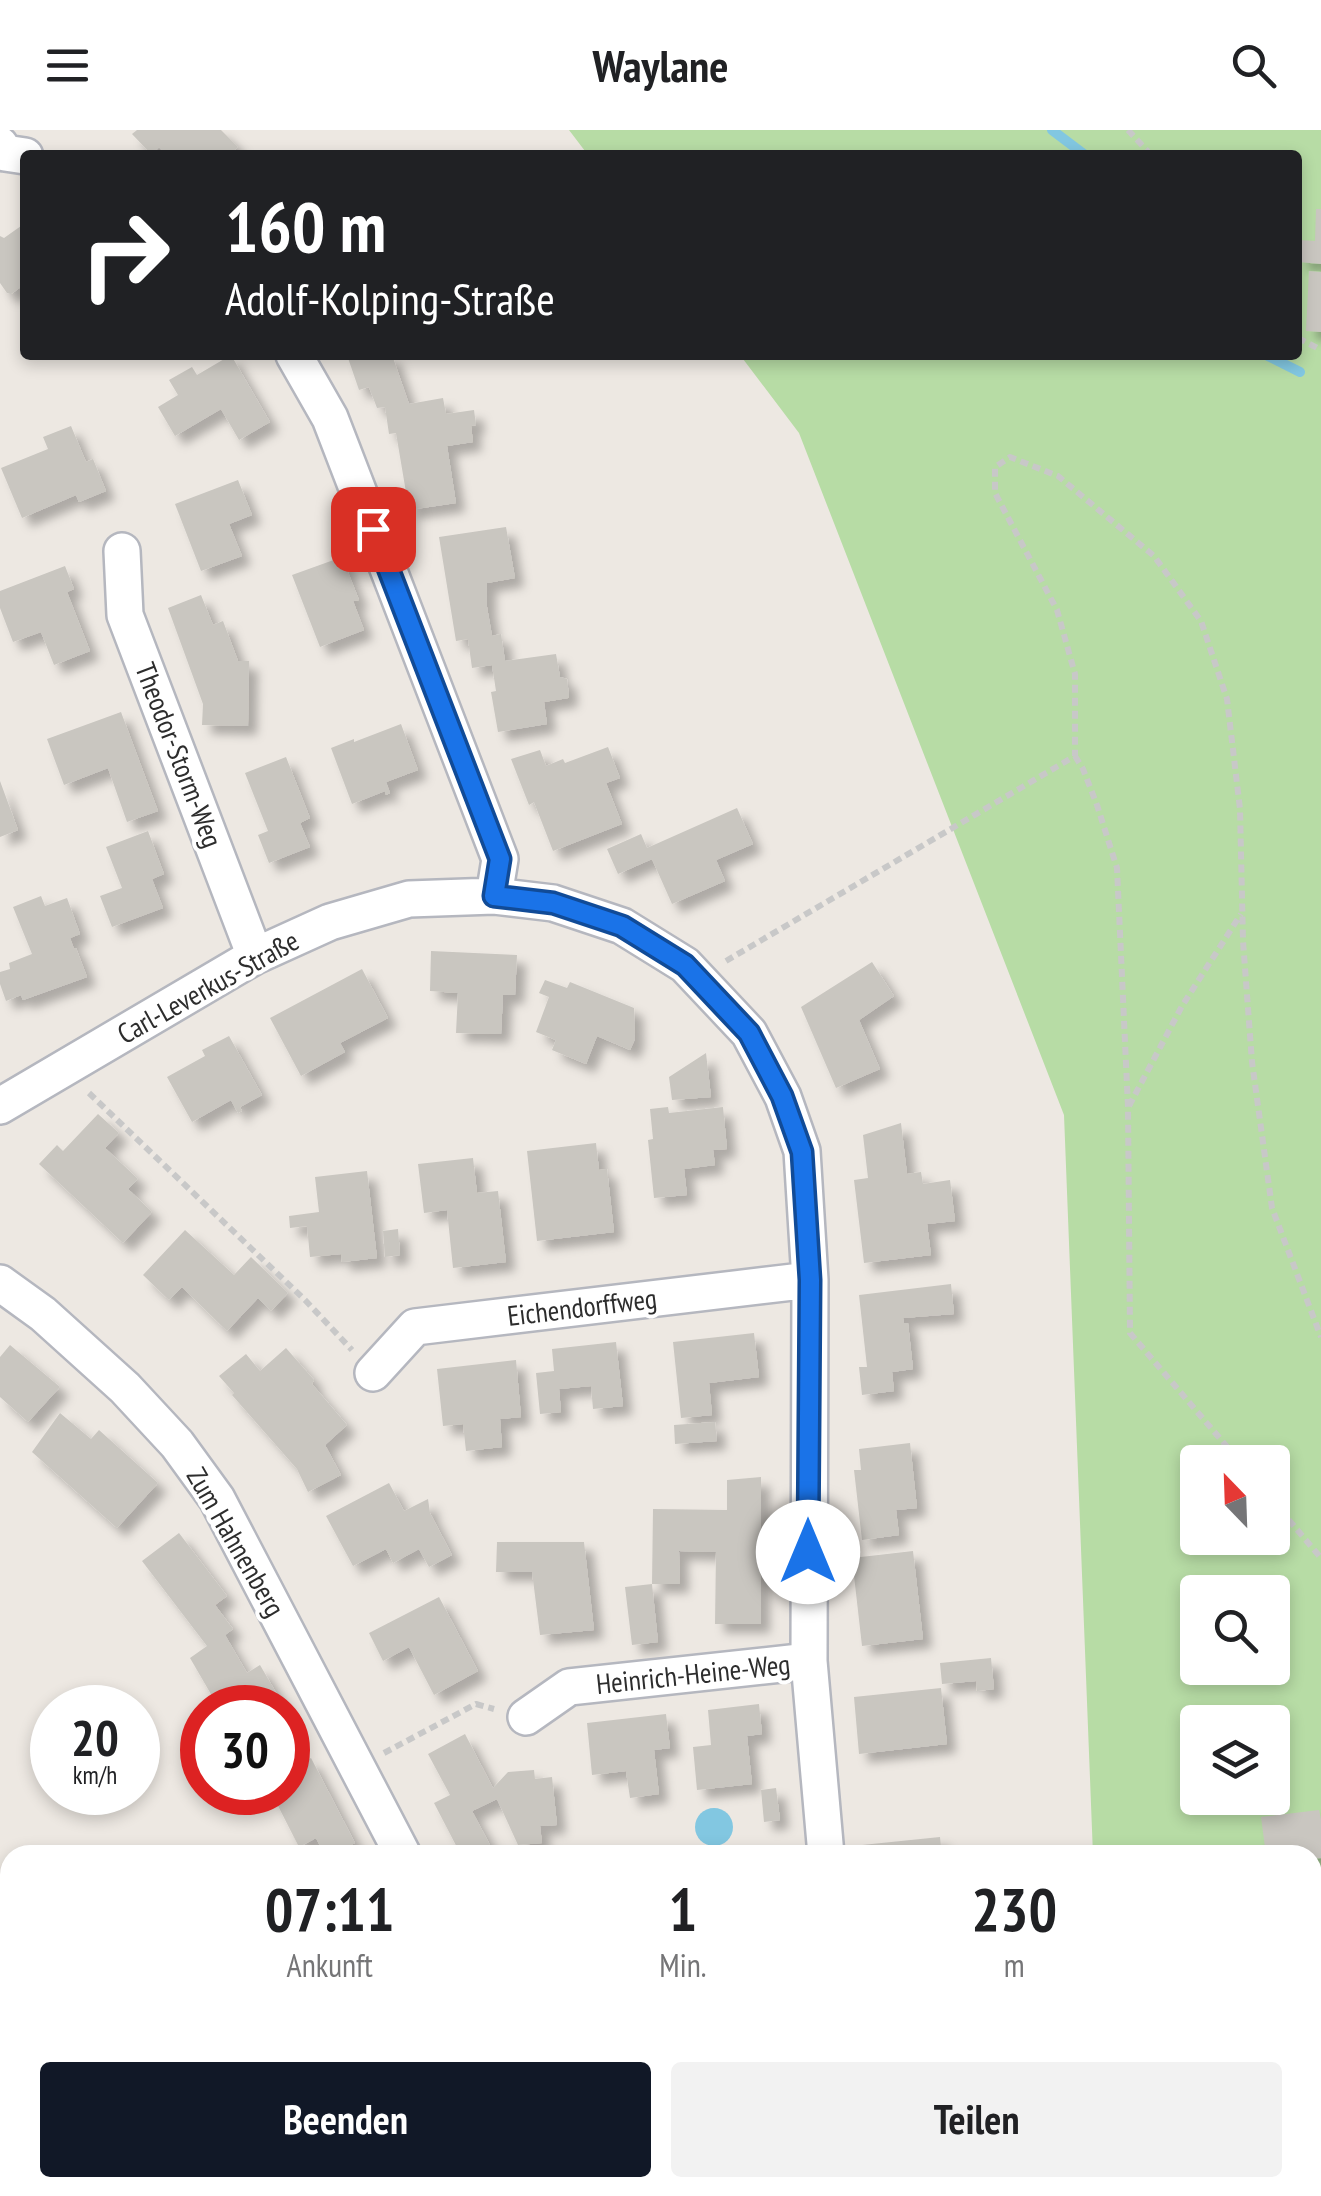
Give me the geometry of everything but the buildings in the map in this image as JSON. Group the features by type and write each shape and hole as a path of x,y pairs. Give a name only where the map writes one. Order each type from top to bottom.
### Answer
{"street":[{"path":"297,360 330,418 500,859 494,896"},
{"name":"Theodor-Storm-Weg","path":"122,551 125,615 256,956"},
{"name":"Carl-Leverkus-Straße","path":"0,1106 256,956 330,922 410,899 494,896 553,903 622,926 685,965 749,1033 782,1096 802,1152 810,1280 809,1661 825,1845"},
{"name":"Eichendorffweg","path":"373,1373 415,1327 810,1280"},
{"name":"Zum Hahnenberg","path":"0,1283 43,1314 102,1367 177,1444 217,1498 398,1845"},
{"name":"Heinrich-Heine-Weg","path":"526,1717 569,1687 809,1661"}],"path":[{"path":"1128,130 1146,150"},
{"path":"1226,1445 1130,1333 1128,1108 1117,868 1097,804 1075,756 1075,674 1057,610 995,493 994,467 1010,458 1058,476 1154,556 1201,621 1227,699 1240,810 1252,1062 1272,1208 1321,1337"},
{"path":"697,978 1075,756"},
{"path":"1128,1108 1182,1006 1242,912"},
{"path":"63,1069 305,1300 373,1373"},
{"path":"1290,1521 1321,1558"},
{"path":"356,1767 476,1704 526,1717"}],"green space":[{"path":"569,130 1321,130 1321,1845 1093,1845 1064,1115 799,433 744,360 1302,360 1302,150 584,150"}],"water":[{"path":"707,1809 721,1809 732,1820 732,1834 721,1845 707,1845 696,1834 696,1820"}],"waterway":[{"path":"1052,130 1078,150"},
{"path":"1276,360 1300,372"}],"route":[{"path":"373,529 500,859 494,896 553,903 622,926 685,965 749,1033 782,1096 802,1152 810,1280 808,1552"}]}
